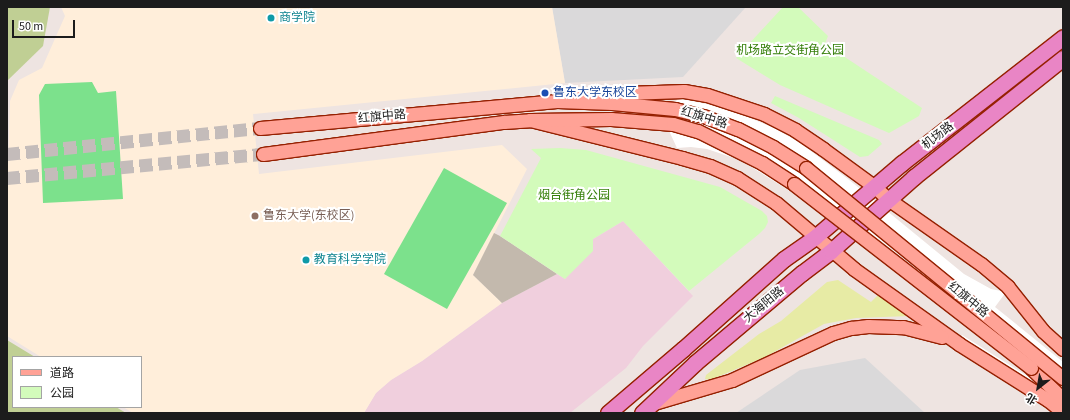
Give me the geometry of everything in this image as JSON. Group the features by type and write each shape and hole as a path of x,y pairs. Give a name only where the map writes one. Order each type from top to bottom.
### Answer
{"highway":[{"name":"机场路","path":"815,237 907,159 1063,37"},
{"name":"机场路","path":"888,199 1063,58"},
{"name":"大海阳路","path":"642,413 695,363 802,272 831,251 888,199"},
{"name":"大海阳路","path":"608,413 683,349 788,255 815,237"}],"main road":[{"path":"558,101 598,94 632,91 684,91 732,102 764,114 795,130 824,149 875,186 888,199 981,264 1008,287 1043,331 1063,349"},
{"name":"红旗中路","path":"260,128 558,101 612,103 675,109 706,117 738,129 791,157 1063,378"},
{"name":"红旗中路","path":"263,154 530,120 611,119 673,124 698,131 730,146 780,174 1031,368 1063,395"},
{"path":"530,120 710,166 737,178 776,203 831,251 867,279 959,344 1048,400 1063,412"},
{"path":"654,403 732,380 833,333 851,328 868,326 903,327 924,331 959,344"},
{"name":"红旗中路","path":"1031,368 1063,399"}],"shaded area":[{"name":"鲁东大学(东校区)","path":"61,7 552,7 565,83 253,114 259,174 502,145 527,169 473,275 502,303 422,361 391,380 376,393 364,413 133,413 125,408 142,408 142,356 39,356 7,336 7,199 10,101 19,80 42,68 65,16"},
{"path":"552,7 746,7 683,77 565,83"},
{"path":"623,221 693,296 643,346 626,368 570,413 364,413 376,393 391,380 422,361 502,303 557,274 565,279 593,239"},
{"path":"494,233 557,274 502,303 473,275"},
{"path":"865,358 925,413 736,413 800,370"}],"green space":[{"path":"7,7 50,7 43,46 7,81"},
{"name":"机场路立交街角公园","path":"783,7 798,7 828,36 825,44 922,108 919,116 889,133 780,85 736,58"},
{"path":"92,82 98,93 116,91 123,199 43,203 39,95 45,84"},
{"path":"775,96 879,140 882,144 868,156 860,157 799,118 771,103"},
{"name":"烟台街角公园","path":"560,148 586,150 720,187 762,211 767,216 768,222 759,234 689,291 623,221 593,239 593,251 565,279 500,236 541,158 531,149"},
{"path":"444,168 507,203 447,309 384,274"},
{"path":"838,280 871,302 879,294 910,316 856,318 824,324 765,357 710,380 705,379 706,375 759,334 781,321 827,282"},
{"path":"7,340 33,356 12,356 12,408 118,408 126,413 7,413"}],"pier":[{"path":"677,98 726,108 774,128 799,142 848,179 964,274 991,289 1006,292 995,307 1063,362 1063,413 956,348 962,335 1032,379 1033,377 811,204 740,160 707,149 691,147 677,148 670,133"}],"tunnel":[{"path":"7,154 260,128"},
{"path":"7,178 263,154"}],"place":[{"name":"商学院","path":"271,18"},
{"name":"鲁东大学东校区","path":"545,93"},
{"name":"鲁东大学(东校区)","path":"255,216"},
{"name":"教育科学学院","path":"306,260"}]}
